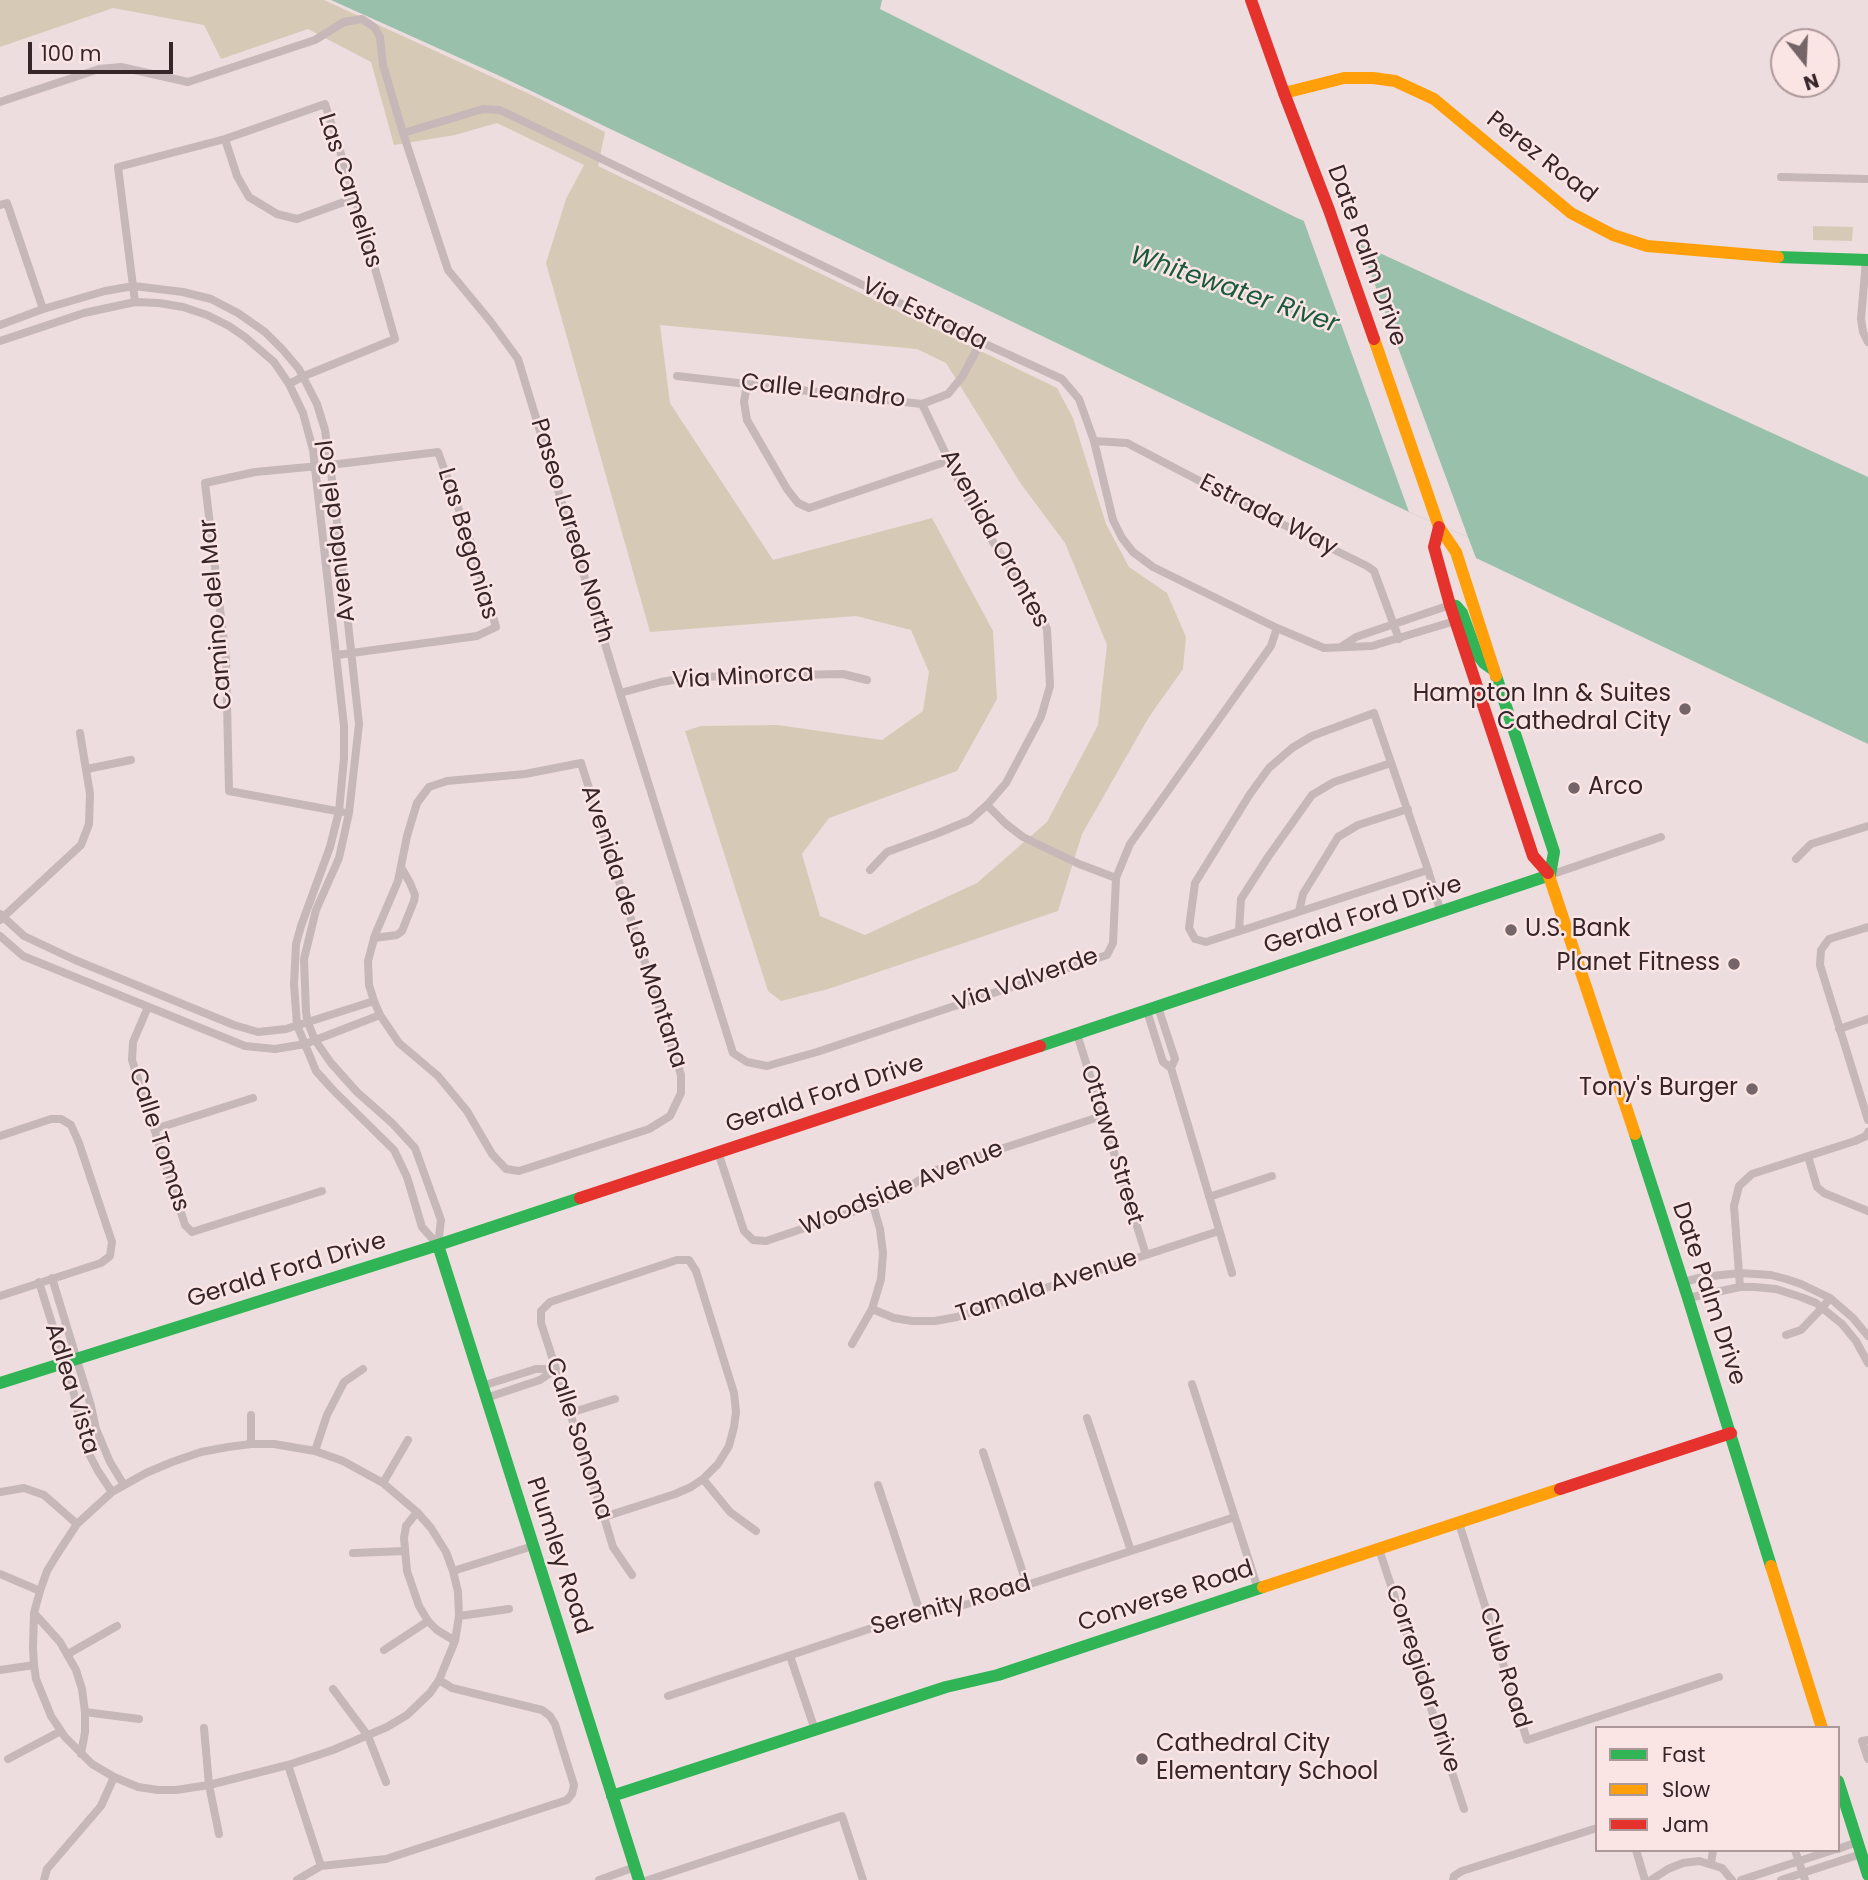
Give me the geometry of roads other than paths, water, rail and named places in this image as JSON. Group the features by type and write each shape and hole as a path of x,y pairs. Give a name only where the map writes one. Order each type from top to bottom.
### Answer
{"main road":[{"name":"Date Palm Drive","path":"1251,0 1329,210 1439,527 1456,552 1554,852 1550,875"},
{"name":"Perez Road","path":"1284,93 1344,78 1395,81 1412,88 1434,99 1571,214 1613,235 1647,247 1779,257 1867,260"},
{"name":"Date Palm Drive","path":"1439,527 1434,547 1455,621 1533,856 1550,875 1683,1282 1821,1726"},
{"path":"1450,605 1456,606 1462,613 1476,654 1495,670"},
{"name":"Gerald Ford Drive","path":"0,1383 438,1245 1550,875"},
{"name":"Plumley Road","path":"438,1245 637,1874"},
{"name":"Converse Road","path":"612,1796 946,1687 998,1675 1731,1433"},
{"path":"1840,1787 1868,1875"}],"street":[{"name":"Paseo Laredo North","path":"0,103 99,69 121,67 188,82 315,40 344,22 362,19 374,27 380,37 383,65 403,133 448,270 518,359 733,1053 747,1062"},
{"name":"Las Camelias","path":"135,302 118,167 225,139 325,104 395,340 289,384"},
{"name":"Via Estrada","path":"403,133 483,109 500,110 1062,379 1079,399 1094,441 1113,520 1133,552 1153,567 1277,628 1324,648 1372,646 1455,621"},
{"path":"225,139 237,176 249,197 277,214 297,219 355,198"},
{"path":"1781,177 1868,179"},
{"path":"4,204 43,309"},
{"path":"1867,260 1861,318 1868,342"},
{"name":"Avenida del Sol","path":"0,325 105,291 134,286 183,292 211,299 238,313 265,332 284,350 304,376 325,430 359,724 349,813 339,858 316,910 304,959 308,1021 315,1041 331,1063 415,1148 441,1220 438,1245"},
{"name":"Avenida del Sol","path":"0,341 83,313 135,302 183,307 207,315 245,337 274,362 289,384 303,413 315,467 344,726 339,811 330,848 296,944 294,984 297,1025 316,1071 394,1150 407,1177 422,1227 438,1245"},
{"name":"Calle Leandro","path":"677,376 922,404 948,394 962,377 981,342"},
{"path":"747,384 744,402 747,420 787,489 798,503 808,508 948,461"},
{"name":"Avenida Orontes","path":"870,870 887,852 970,820 987,805 1006,783 1041,717 1050,686 1046,629 1038,610 966,496 922,404"},
{"name":"Estrada Way","path":"1094,441 1127,443 1367,566 1374,571 1399,639"},
{"name":"Las Begonias","path":"205,483 255,472 438,452 472,546 496,627 477,636 337,655"},
{"name":"Camino del Mar","path":"205,483 226,659 229,791 349,813"},
{"path":"1340,647 1356,637 1450,605"},
{"name":"Via Valverde","path":"747,1062 767,1066 817,1052 1107,955 1112,943 1116,878 1130,845 1257,666 1270,646 1277,628"},
{"name":"Via Minorca","path":"620,693 692,677 843,674 867,680"},
{"path":"1428,870 1206,942 1195,939 1189,928 1195,883 1250,793 1269,768 1292,748 1312,736 1374,713 1408,809 1428,870 1441,913"},
{"path":"80,733 90,794 89,824 82,845 1,917 24,936 75,960 234,1025 258,1032 276,1031 374,1001"},
{"path":"87,769 131,760"},
{"name":"Avenida de Las Montana","path":"581,763 681,1074 681,1093 670,1116 649,1129 519,1171 506,1168 492,1154 467,1111 439,1076 399,1043 374,1001 369,985 368,961 401,867 417,803 429,787 447,780 525,774 581,763"},
{"path":"1239,931 1241,899 1312,795 1334,782 1391,763"},
{"path":"987,805 1023,837 1079,864 1116,878"},
{"path":"1299,911 1303,894 1338,837 1358,825 1408,809"},
{"path":"1796,859 1811,844 1868,826"},
{"name":"Gerald Ford Drive","path":"1550,875 1661,837"},
{"path":"374,938 397,935 402,931 414,901 415,895 401,867"},
{"path":"1868,927 1829,939 1821,950 1820,965 1865,1101 1868,1120"},
{"path":"0,936 23,956 245,1046 275,1049 305,1044 380,1015"},
{"name":"Calle Tomas","path":"148,1007 133,1042 132,1060 186,1225 192,1232 322,1191"},
{"path":"1153,1009 1175,1059 1171,1068"},
{"path":"1153,1009 1160,1054 1164,1063 1171,1068 1232,1273"},
{"path":"1839,1029 1868,1019"},
{"name":"Ottawa Street","path":"1077,1034 1146,1255"},
{"path":"1160,1054 1172,1050"},
{"path":"155,1129 253,1098"},
{"name":"Woodside Avenue","path":"718,1152 744,1231 753,1240 766,1241 873,1205 894,1196 936,1170 1102,1116"},
{"path":"0,1136 51,1119 61,1119 71,1125 113,1242 110,1256 101,1263 0,1296"},
{"path":"1740,1287 1734,1206 1739,1186 1752,1174 1867,1134"},
{"path":"1808,1156 1817,1187 1824,1194 1868,1211"},
{"path":"1209,1197 1272,1176"},
{"path":"852,1344 872,1309 881,1279 883,1253 873,1205"},
{"name":"Tamala Avenue","path":"872,1309 894,1318 912,1321 957,1317 1219,1231"},
{"name":"Calle Sonoma","path":"632,1575 613,1547 541,1323 541,1311 550,1302 677,1260 689,1260 696,1271 734,1393 736,1412 729,1446 718,1464 703,1479"},
{"path":"1683,1282 1740,1273 1786,1279 1830,1298 1853,1318 1868,1336"},
{"name":"Adlea Vista","path":"52,1278 87,1450 112,1492"},
{"name":"Adlea Vista","path":"39,1282 102,1445 124,1485"},
{"path":"1688,1298 1740,1287 1776,1289 1801,1297 1822,1308 1849,1332 1868,1363"},
{"path":"1786,1335 1801,1330 1830,1298"},
{"path":"316,1451 327,1415 344,1382 363,1369"},
{"path":"484,1392 540,1380 556,1369"},
{"path":"1192,1384 1258,1589"},
{"path":"570,1413 615,1399"},
{"path":"251,1415 251,1444"},
{"path":"1087,1418 1131,1551"},
{"path":"383,1483 408,1440"},
{"path":"251,1444 274,1444 316,1451 355,1467 383,1483 431,1528 446,1552 453,1571 458,1592 459,1616 455,1641 439,1680 430,1693 407,1715 368,1736 288,1765 209,1786 176,1790 138,1787 92,1764 61,1731 43,1698 34,1665 34,1613 47,1571 77,1524 112,1492 124,1485 146,1473 201,1452 251,1444"},
{"path":"983,1452 1027,1585"},
{"path":"604,1517 675,1494 703,1479 730,1512 756,1531"},
{"path":"878,1485 920,1612"},
{"path":"0,1492 24,1488 44,1495 77,1524"},
{"path":"417,1512 406,1526 404,1538 407,1571 412,1588 428,1621 455,1641"},
{"name":"Serenity Road","path":"668,1696 920,1612 960,1606 1235,1517"},
{"name":"Club Road","path":"1459,1523 1527,1740 1720,1677"},
{"path":"453,1571 533,1546"},
{"name":"Corregidor Drive","path":"1380,1549 1464,1809"},
{"path":"353,1553 405,1550"},
{"path":"0,1574 40,1591"},
{"path":"459,1616 509,1609"},
{"path":"34,1613 60,1642 76,1670 85,1712 81,1755"},
{"path":"384,1650 428,1621"},
{"path":"68,1654 117,1626"},
{"path":"790,1656 815,1730"},
{"path":"0,1670 34,1665"},
{"path":"297,1880 321,1866 386,1859 567,1800 572,1794 574,1785 550,1716 542,1710 452,1688 439,1680"},
{"path":"333,1689 368,1736 386,1782"},
{"path":"85,1712 139,1719"},
{"path":"204,1728 209,1786 219,1833"},
{"path":"8,1759 61,1731"},
{"path":"1865,1741 1868,1759"},
{"path":"288,1765 321,1866"},
{"path":"44,1880 47,1869 101,1806 114,1777"},
{"path":"648,1880 842,1816 863,1880"},
{"path":"1454,1878 1462,1871 1595,1829"},
{"path":"1840,1849 1859,1848"},
{"path":"1781,1880 1804,1877 1859,1848"},
{"path":"1637,1852 1645,1880"},
{"path":"1711,1864 1713,1852"},
{"path":"1796,1852 1804,1877"},
{"path":"1741,1880 1827,1852"},
{"path":"1651,1880 1683,1863 1699,1861 1722,1868 1732,1880"},
{"path":"599,1880 637,1874"}],"water":[{"name":"Whitewater River","path":"331,0 882,0 880,9 1297,218 1360,244 1868,477 1868,744 1476,558 1468,537 1409,512 502,77"}],"place":[{"name":"Hampton Inn & Suites Cathedral City","path":"1685,709"},
{"name":"Arco","path":"1574,788"},
{"name":"U.S. Bank","path":"1511,930"},
{"name":"Planet Fitness","path":"1734,964"},
{"name":"Tony's Burger","path":"1752,1089"},
{"name":"Cathedral City Elementary School","path":"1142,1759"}]}
